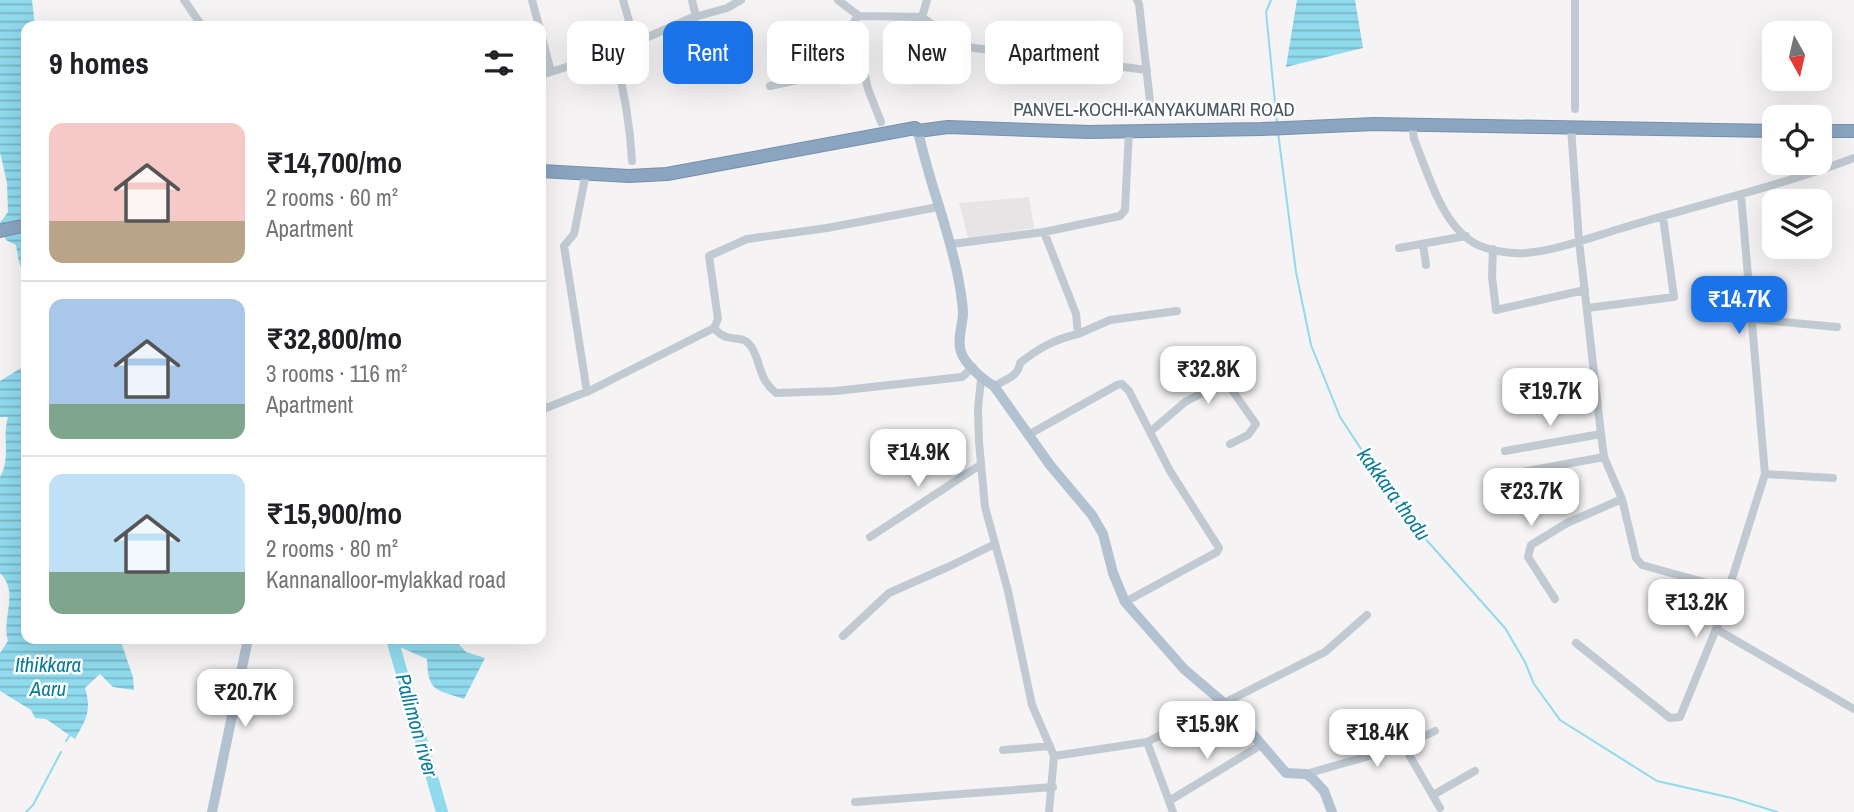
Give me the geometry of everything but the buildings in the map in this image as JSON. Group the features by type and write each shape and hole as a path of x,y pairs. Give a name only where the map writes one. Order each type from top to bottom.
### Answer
{"highway":[{"name":"PANVEL-KOCHI-KANYAKUMARI ROAD","path":"546,171 667,174 915,128 918,131 948,127 1089,132 1412,124 1762,131"},
{"path":"1832,131 1854,131"},
{"path":"0,231 21,226"}],"main road":[{"path":"918,131 951,244 962,302 960,350 981,380 994,386 1028,435 1093,515 1103,534 1113,573 1125,602 1184,669 1223,703 1286,773 1306,774 1318,784 1332,812"},
{"path":"212,812 247,644"}],"street":[{"path":"184,0 199,21"},
{"path":"532,0 538,21"},
{"path":"622,0 628,21"},
{"path":"692,0 696,17"},
{"path":"649,36 727,8 741,0"},
{"path":"838,0 859,16 922,17 967,47 1147,69"},
{"path":"922,17 927,0"},
{"path":"1137,0 1151,110"},
{"path":"1575,0 1575,110"},
{"path":"855,21 859,16"},
{"path":"546,53 551,72"},
{"path":"546,74 567,67"},
{"path":"622,84 629,116 632,162"},
{"path":"770,86 779,84"},
{"path":"867,84 881,122"},
{"path":"1412,124 1414,139 1449,221 1473,242 1493,249 1526,253 1663,218 1854,158"},
{"path":"1572,127 1579,241 1604,457 1622,499 1637,561 1679,577 1729,589"},
{"path":"951,244 1044,232 1118,217 1124,212 1129,130"},
{"path":"586,173 574,234 564,246 587,392"},
{"path":"1576,643 1662,713 1670,718 1680,717 1716,629 1766,474 1741,195"},
{"path":"546,408 587,392 714,328 718,319 709,256 747,239 827,228 938,206"},
{"path":"1587,308 1674,297 1663,218"},
{"path":"1044,232 1076,314 1078,334"},
{"path":"1399,248 1466,236"},
{"path":"1423,244 1426,265"},
{"path":"1493,249 1492,277 1496,310 1585,290"},
{"path":"994,386 1016,374 1020,370 1020,363 1057,339 1078,334 1110,320 1177,312"},
{"path":"1752,319 1837,327"},
{"path":"714,328 720,335 729,339 741,338 750,344 761,375 768,387 776,393 836,391 962,377 973,367"},
{"path":"981,380 978,408 985,507 1008,591 1032,705 1054,756 1049,812"},
{"path":"1150,432 1185,402 1221,383 1227,383 1256,424 1248,435 1230,444"},
{"path":"1028,435 1122,384 1129,391 1170,471 1219,550 1125,602"},
{"path":"1505,452 1601,434"},
{"path":"1511,474 1604,457"},
{"path":"870,537 980,465"},
{"path":"1766,474 1833,478"},
{"path":"1555,599 1528,557 1531,545 1567,523 1622,499"},
{"path":"843,636 889,593 995,544"},
{"path":"1054,756 1147,742 1325,652 1367,615"},
{"path":"1716,629 1854,709"},
{"path":"1306,774 1404,746 1435,731"},
{"path":"1147,742 1172,812"},
{"path":"1169,801 1261,745"},
{"path":"1003,750 1051,746"},
{"path":"1404,746 1440,808"},
{"path":"1433,795 1475,771"},
{"path":"855,802 1053,787"},
{"path":"889,800 890,812"}],"shaded area":[{"path":"1029,197 1034,228 968,238 959,203"}],"water":[{"path":"0,0 32,0 34,21 21,21 21,267 16,245 6,240 0,227 8,212 7,183 0,152"},
{"path":"1297,0 1355,0 1363,48 1286,67"},
{"name":"Ithikkara Aaru","path":"21,368 21,644 122,644 133,677 134,690 113,687 100,674 85,688 87,715 75,739 46,719 35,718 31,710 0,691 0,653 8,641 6,632 9,589 0,573 0,477 5,463 8,417 0,417 0,381"},
{"path":"393,644 459,644 466,652 485,658 464,699 435,688 429,678 427,659"}],"waterway":[{"name":"kakkara thodu","path":"1271,0 1266,12 1277,123"},
{"name":"kakkara thodu","path":"1278,132 1296,272 1311,345 1340,417 1406,517 1505,628 1525,662 1534,684 1560,720 1657,781 1732,798 1777,812"},
{"name":"Pallimon river","path":"393,644 442,812"},
{"path":"66,741 70,735"},
{"path":"26,812 33,805 61,752"}]}
